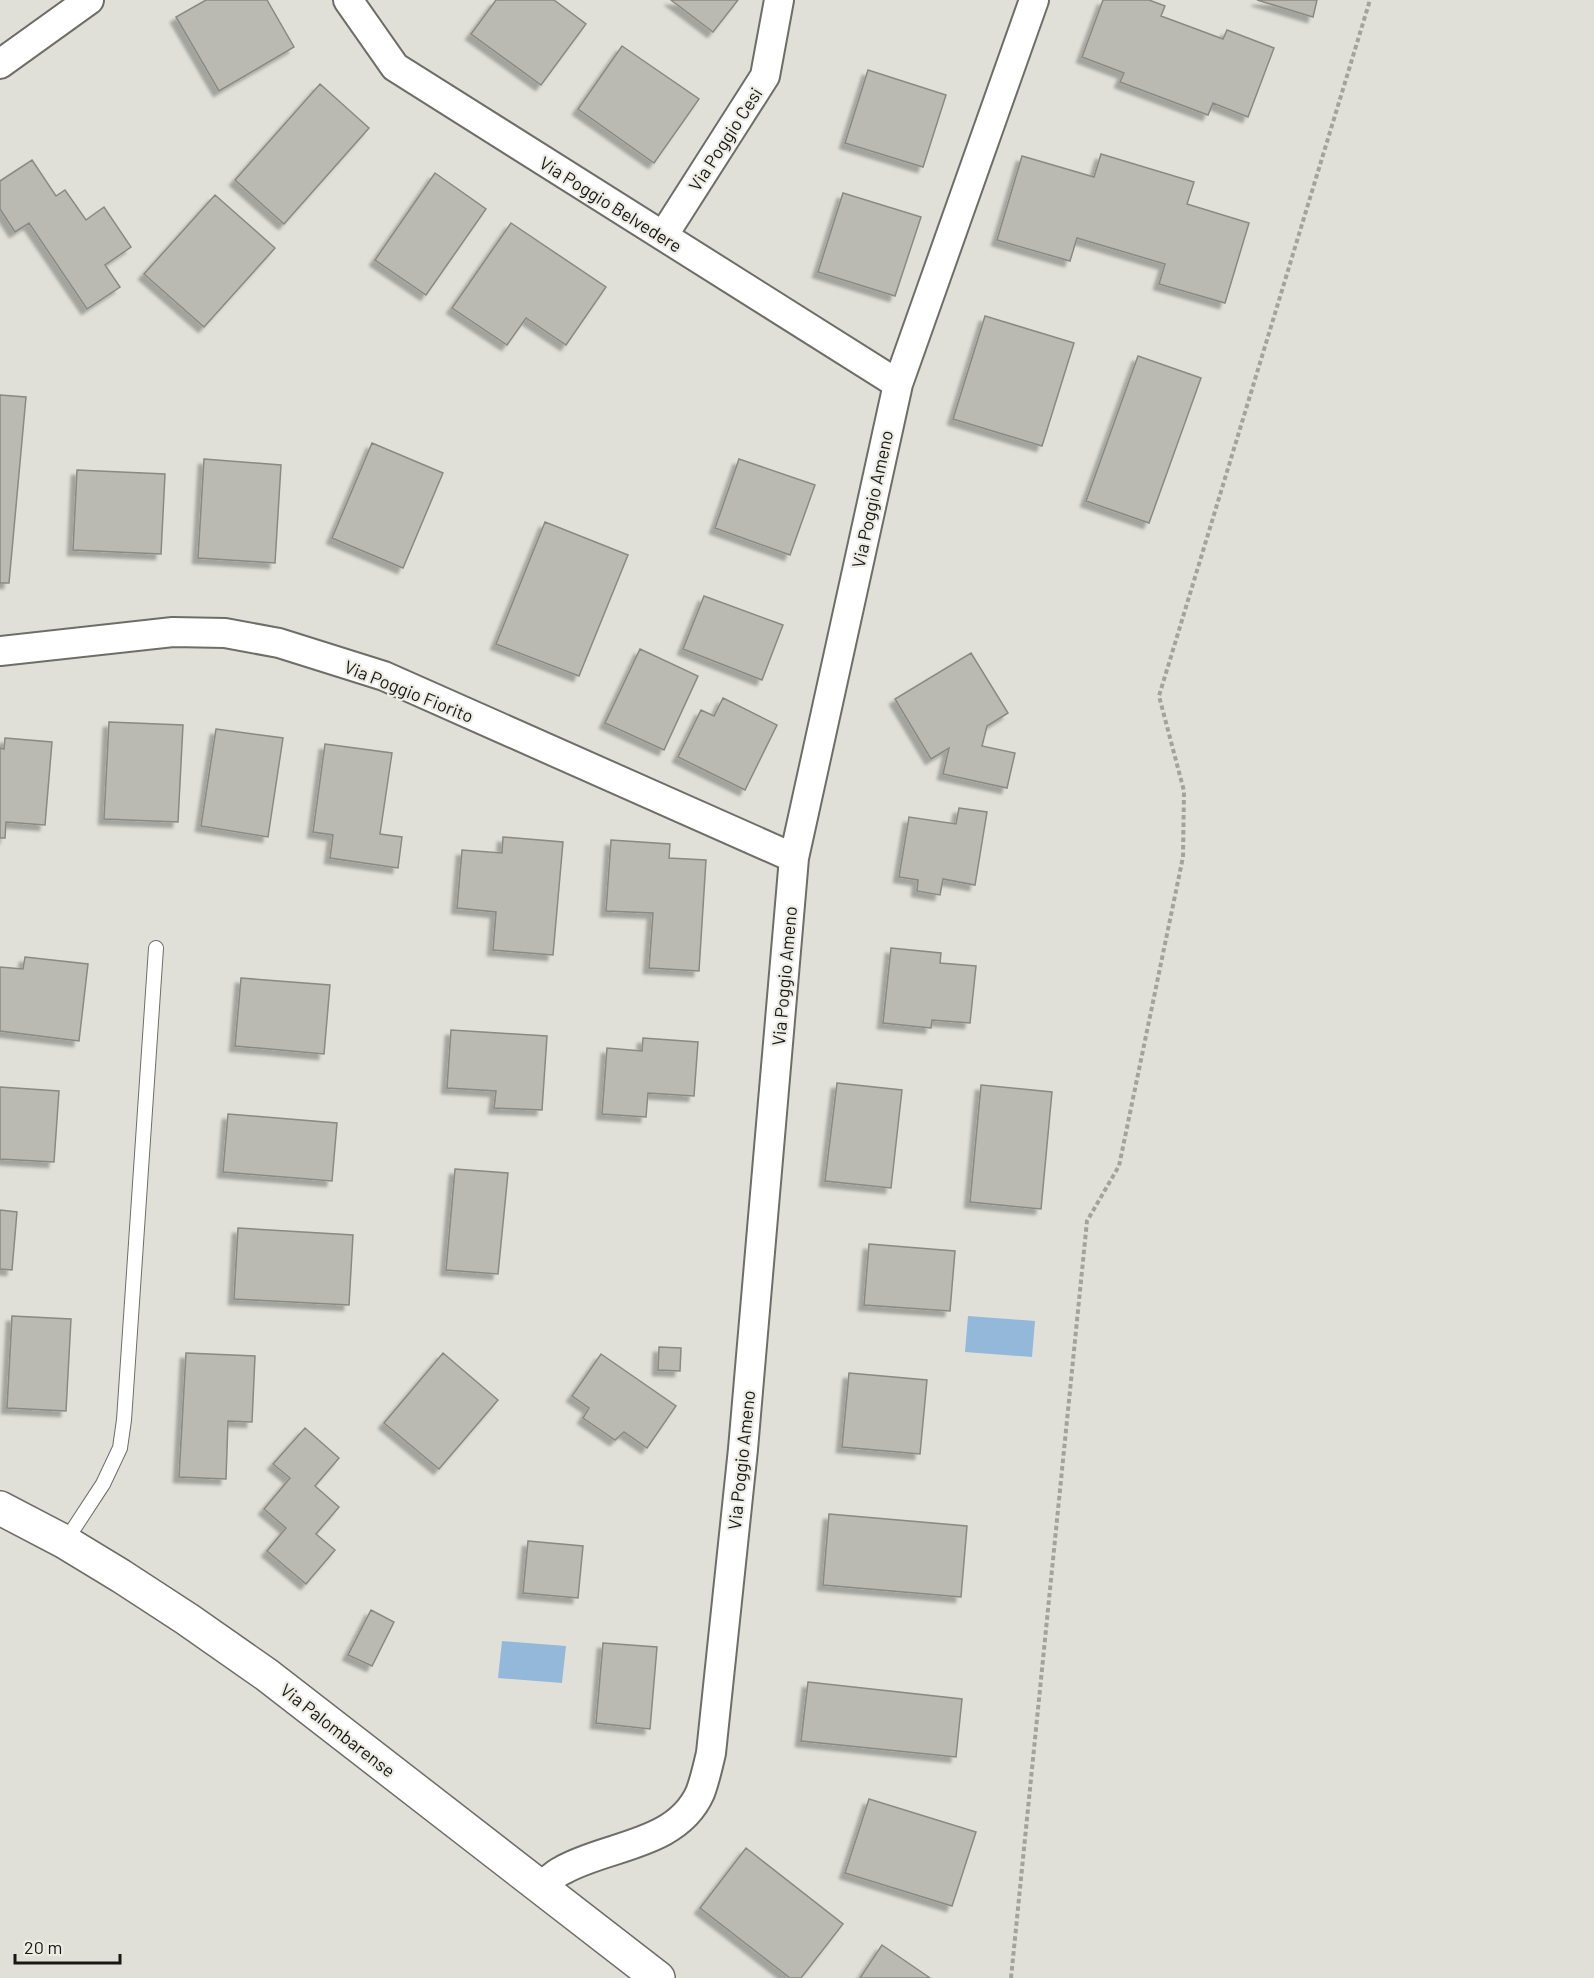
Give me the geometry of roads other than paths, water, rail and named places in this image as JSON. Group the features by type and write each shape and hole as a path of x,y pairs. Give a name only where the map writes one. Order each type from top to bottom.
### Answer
{"main road":[{"name":"Via Palombarense","path":"0,1508 65,1542 188,1619 267,1675 658,1978"}],"street":[{"path":"0,64 89,0"},
{"name":"Via Poggio Belvedere","path":"348,0 395,67 898,384"},
{"name":"Via Poggio Cesi","path":"663,236 765,76 779,0"},
{"name":"Via Poggio Ameno","path":"541,1887 562,1870 666,1830 690,1808 699,1795 706,1774 711,1753 743,1449 794,858 898,384 1034,0"},
{"name":"Via Poggio Fiorito","path":"0,651 173,632 225,633 279,644 384,676 794,858"}],"lane":[{"path":"65,1542 103,1484 120,1448 124,1420 156,948"}],"water":[{"path":"968,1316 1035,1321 1032,1357 965,1352"},
{"path":"502,1641 566,1646 562,1683 498,1678"}]}
